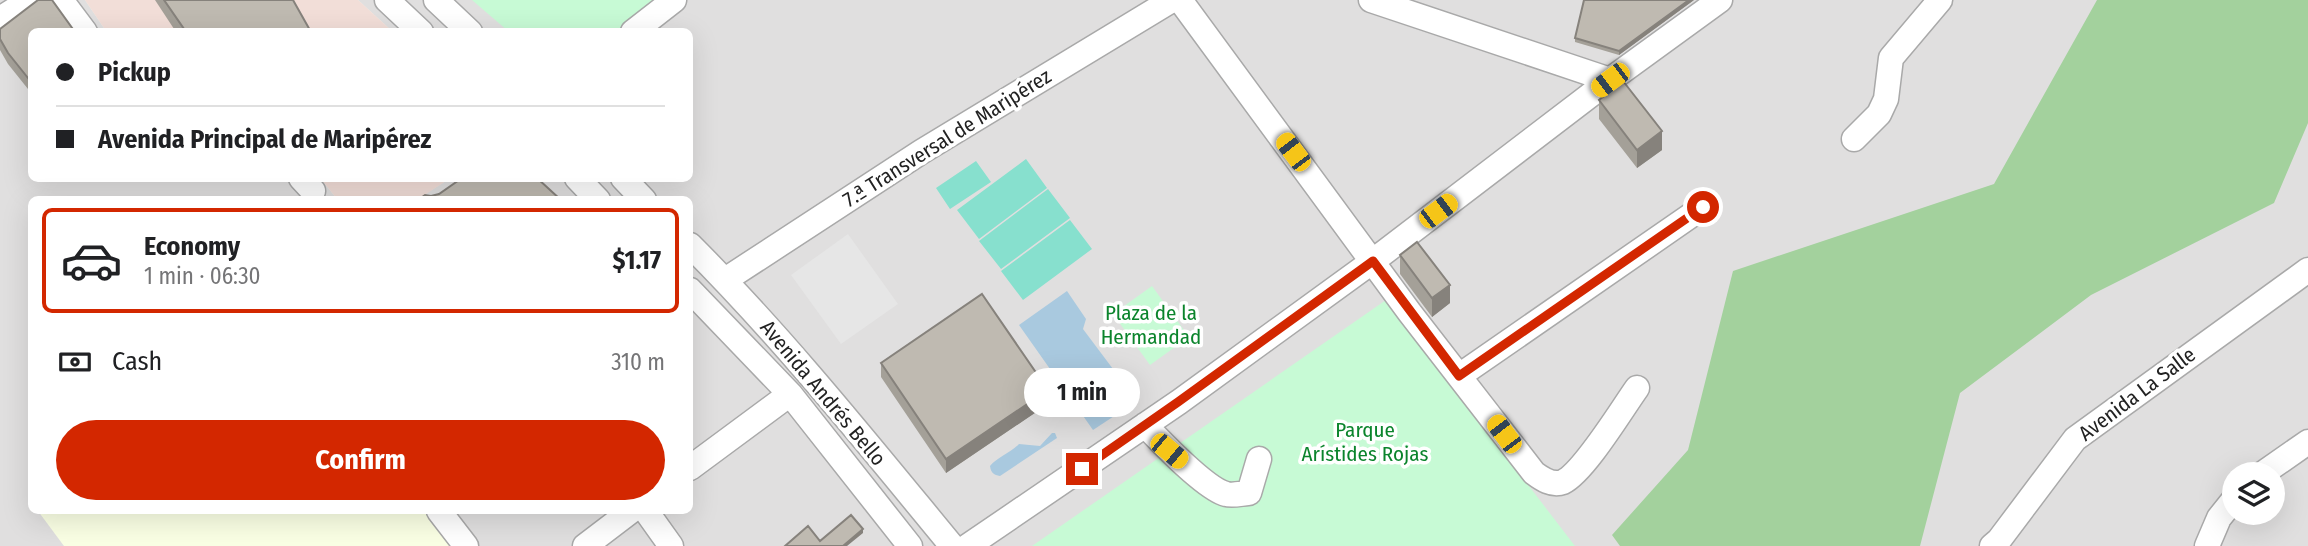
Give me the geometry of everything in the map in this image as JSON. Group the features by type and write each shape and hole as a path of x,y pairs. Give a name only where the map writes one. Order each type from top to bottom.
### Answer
{"street":[{"path":"0,19 30,0"},
{"path":"61,0 82,28"},
{"path":"387,0 417,28"},
{"path":"436,0 466,28"},
{"path":"638,28 674,0"},
{"name":"7.ª Transversal de Maripérez","path":"725,280 921,152 1172,0"},
{"path":"1180,0 1534,473 1546,482 1561,483 1577,470 1637,388"},
{"path":"1371,0 1610,80"},
{"path":"968,546 1145,425 1373,261 1610,80 1720,0"},
{"path":"1854,139 1879,114 1886,99 1891,58 1940,0"},
{"path":"581,182 594,196"},
{"path":"627,182 640,196"},
{"path":"1459,376 1703,207"},
{"name":"Avenida Andrés Bello","path":"693,248 811,374 952,546"},
{"name":"Avenida La Salle","path":"1992,546 2075,439 2308,270"},
{"name":"Avenida Andrés Bello","path":"693,293 790,394 910,546"},
{"path":"693,466 790,394"},
{"path":"1145,425 1169,451 1205,481 1227,494 1249,493 1259,459"},
{"path":"2279,462 2308,442"},
{"path":"441,514 466,546"},
{"path":"585,546 627,514"},
{"path":"648,514 671,546"},
{"path":"2207,546 2222,514"}],"shaded area":[{"path":"0,0 85,0 104,28 28,28 28,182 323,182 335,196 28,196 28,514 693,514 693,196 422,196 444,182 693,182 693,28 389,28 358,0 2308,0 2308,546 0,546"},
{"path":"85,0 358,0 389,28 104,28"},
{"path":"1026,159 1047,188 979,239 957,210"},
{"path":"976,161 991,182 950,209 936,188"},
{"path":"323,182 444,182 423,196 335,196"},
{"path":"1048,189 1070,218 1001,269 979,241"},
{"path":"1070,220 1092,249 1023,300 1001,271"},
{"path":"848,234 898,304 841,344 791,275"},
{"path":"1067,291 1086,319 1083,329 1137,401 1093,430 1019,325"},
{"path":"1055,433 1057,438 1000,476 992,472 990,466 1019,444 1040,446"},
{"path":"40,514 436,514 462,546 64,546"}],"green space":[{"path":"472,0 674,0 638,28 505,28"},
{"path":"2097,0 2308,0 2308,123 2274,203 2091,295 1960,393 1920,546 1620,546 1612,535 1688,450 1733,271 1994,184"},
{"name":"Plaza de la Hermandad","path":"1152,286 1189,337 1150,365 1113,314"},
{"name":"Parque Arístides Rojas","path":"1386,300 1575,546 1032,546"}],"building":[{"path":"38,0 52,0 72,28 28,28 28,78 0,39 0,29"},
{"path":"164,0 293,0 309,28 183,28"},
{"path":"1584,0 1689,0 1619,51 1575,38"},
{"path":"1623,81 1662,131 1637,150 1599,100"},
{"path":"456,182 541,182 557,196 431,196 439,194"},
{"path":"1417,242 1450,285 1432,298 1400,255"},
{"path":"982,294 1048,390 946,459 881,363"},
{"path":"851,515 863,529 843,546 785,546 808,526 820,541"}],"route":[{"path":"1082,469 1373,261 1459,376 1703,207"}]}
